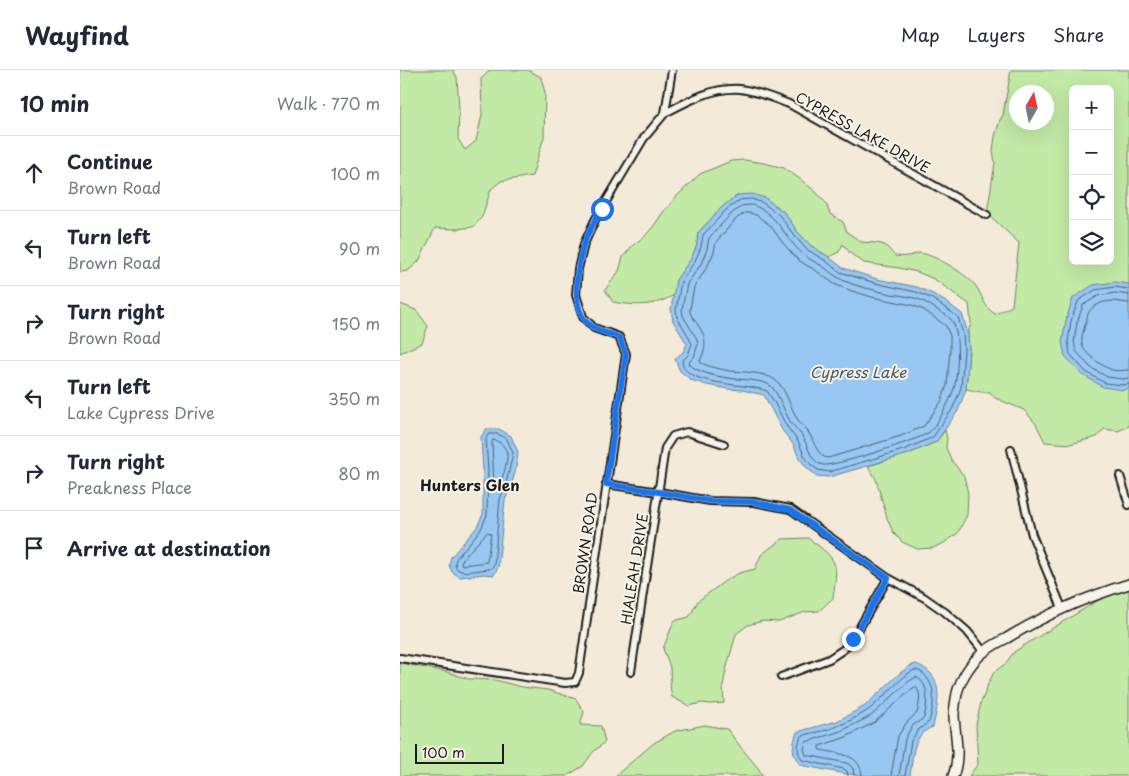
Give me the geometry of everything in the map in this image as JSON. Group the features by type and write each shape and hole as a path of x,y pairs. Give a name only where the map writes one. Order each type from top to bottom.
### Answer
{"street":[{"path":"665,113 672,70"},
{"name":"CYPRESS LAKE DRIVE","path":"665,113 710,92 740,89 768,96 789,104 987,215"},
{"name":"BROWN ROAD","path":"400,658 565,683 576,682 626,354 619,337 594,328 583,317 576,295 578,269 584,244 595,220 644,138 665,113"},
{"name":"HIALEAH DRIVE","path":"631,672 665,448 673,436 687,432 724,444"},
{"path":"1011,449 1032,535 1062,608"},
{"path":"1120,476 1129,504"},
{"path":"606,484 710,501 754,502 790,510 888,578 945,612 984,652"},
{"path":"781,677 829,659 844,650 853,639 888,578"},
{"path":"953,776 956,769 958,747 954,714 958,691 968,669 984,652 1023,628 1062,608 1129,584"}],"green space":[{"path":"400,70 453,70 457,77 458,139 465,150 476,141 482,115 481,79 490,70 528,70 541,77 545,93 544,137 532,176 501,181 491,189 482,217 473,227 456,229 435,228 419,261 408,271 400,272"},
{"path":"1011,70 1129,70 1129,426 1118,431 1104,429 1097,437 1070,444 1045,442 1036,424 1024,410 995,398 990,392 966,389 969,350 968,333 971,323 969,304 934,279 917,272 864,263 850,253 843,244 839,252 829,257 810,245 797,231 784,212 765,198 723,206 698,233 697,245 691,259 676,280 674,295 652,304 629,304 613,302 605,290 619,271 623,257 653,227 676,197 700,174 731,161 744,160 784,168 800,179 826,203 830,214 843,222 847,232 861,242 885,245 895,256 924,254 949,265 971,280 988,308 995,314 1012,306 1019,243 987,213 995,163 993,151 995,136 1003,115"},
{"path":"400,304 416,310 428,326 422,343 400,353"},
{"path":"945,430 947,438 946,448 952,461 964,476 968,494 967,515 958,533 944,543 933,548 917,549 902,542 893,532 876,479 868,466 908,454 936,442"},
{"path":"808,538 824,550 835,566 833,598 819,611 805,612 779,622 763,621 748,625 736,634 723,686 724,703 702,703 689,706 672,697 670,668 663,649 674,621 689,617 698,601 725,581 739,573 755,569 761,555 782,539"},
{"path":"1129,588 1129,776 969,776 978,764 976,725 981,702 994,672 1005,664 1014,652 1028,643 1112,592"},
{"path":"400,663 447,672 469,679 495,680 522,687 548,690 576,699 584,712 580,725 601,726 605,742 593,752 583,766 567,776 400,776"},
{"path":"705,725 727,729 763,776 615,776 654,743 675,731"}],"water":[{"name":"Cypress Lake","path":"752,194 765,198 784,212 797,231 810,245 843,268 877,279 917,287 933,294 962,314 968,333 969,350 966,389 958,411 936,442 908,454 829,477 817,476 799,458 793,444 782,430 764,395 707,385 691,380 680,371 675,359 683,352 687,344 673,321 671,309 676,280 691,259 697,245 698,233 723,206 738,195"},
{"path":"1115,282 1129,284 1129,388 1123,390 1103,387 1083,375 1065,356 1062,342 1073,298 1093,285"},
{"path":"486,429 499,429 511,436 518,452 516,469 505,500 498,567 494,575 484,574 460,577 452,572 449,565 451,557 477,527 483,514 481,437"},
{"path":"916,664 925,668 932,675 936,682 938,697 933,727 926,730 917,741 910,776 846,774 800,765 793,749 797,732 837,721 865,706 900,673"}],"district":[{"name":"Hunters Glen","path":"470,484"}],"route":[{"path":"602,209 584,244 578,269 576,295 583,317 594,328 619,337 626,354 606,484 710,501 754,502 790,510 888,578 853,639"}]}
